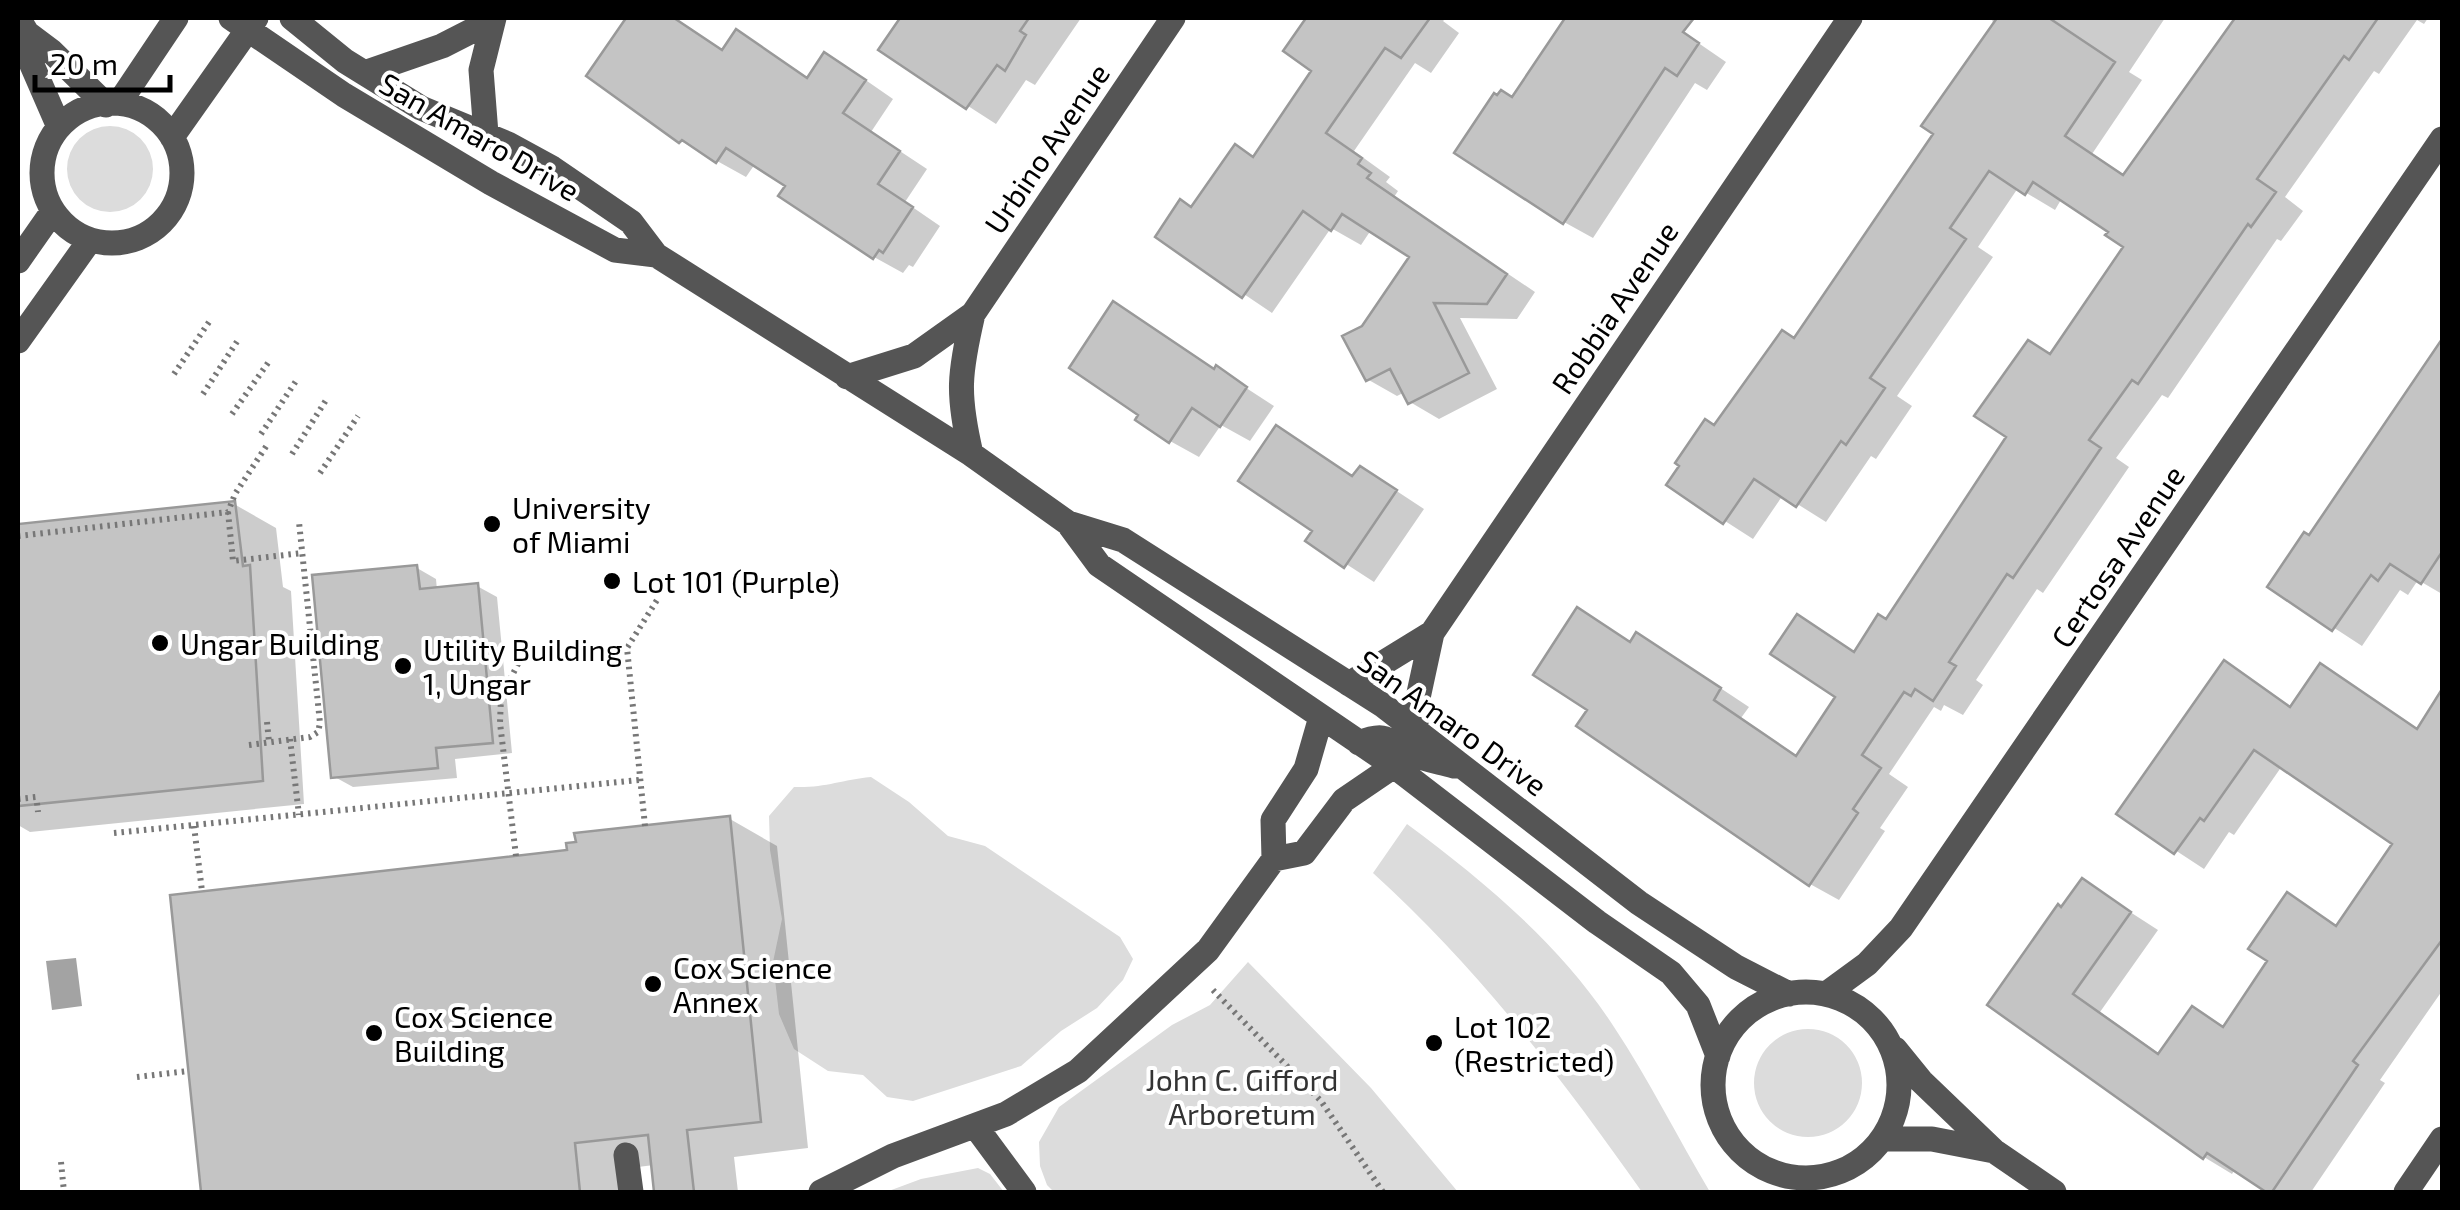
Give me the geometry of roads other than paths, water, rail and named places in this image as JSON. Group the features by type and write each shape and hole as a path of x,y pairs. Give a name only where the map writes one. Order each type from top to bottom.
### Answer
{"street":[{"path":"112,104 176,18"},
{"name":"San Amaro Drive","path":"292,18 364,73 420,108 486,134 552,168 631,222 656,255 971,454 1068,523 1100,565 1394,766 1597,922 1671,973 1698,1005 1718,1056"},
{"name":"Urbino Avenue","path":"847,377 914,356 973,314 1174,18"},
{"name":"Robbia Avenue","path":"1416,729 1416,707 1432,633 1850,18"},
{"path":"364,73 442,46 492,19"},
{"path":"486,134 481,70 492,19"},
{"path":"172,137 245,22"},
{"name":"San Amaro Drive","path":"245,22 367,110 492,182 615,250 656,255"},
{"path":"22,26 112,104"},
{"path":"22,26 32,66 59,126"},
{"path":"112,104 140,108 158,120 172,137 180,156 182,178 177,199 166,218 132,241 111,244 72,231 46,198 42,175 46,152 59,126 74,114 96,105 112,104"},
{"name":"Certosa Avenue","path":"1826,994 1867,964 1901,928 2442,139"},
{"path":"18,261 53,210"},
{"path":"18,342 90,240"},
{"name":"Urbino Avenue","path":"971,454 962,414 960,369 973,314"},
{"name":"San Amaro Drive","path":"1068,523 1123,540 1349,684 1416,729 1639,902 1736,967 1789,994"},
{"name":"Robbia Avenue","path":"1349,684 1432,633"},
{"path":"821,1192 893,1156 1006,1114 1078,1071 1192,966 1274,859 1273,820 1306,769 1321,717"},
{"path":"1359,743 1374,736 1393,740 1414,754 1468,770"},
{"path":"1274,859 1304,853 1344,800 1394,766"},
{"path":"1891,1044 1897,1065 1898,1102 1883,1138 1862,1160 1841,1172 1779,1182 1738,1149 1726,1132 1713,1094 1718,1056 1740,1020 1771,999 1789,994 1826,994 1866,1012 1921,1080 1994,1151 2054,1192"},
{"path":"976,1127 1024,1192"},
{"path":"1883,1138 1932,1139 1994,1151"},
{"path":"2406,1192 2442,1138"},
{"path":"626,1156 631,1192"},
{"path":"1846,1192 1862,1160"}],"place":[{"name":"University of Miami","path":"492,524"},
{"name":"Lot 101 (Purple)","path":"612,581"},
{"name":"Ungar Building","path":"160,643"},
{"name":"Utility Building 1, Ungar","path":"403,666"},
{"name":"Cox Science Annex","path":"653,984"},
{"name":"Cox Science Building","path":"374,1033"},
{"name":"Lot 102 (Restricted)","path":"1434,1043"}],"park label":[{"name":"John C. Gifford Arboretum","path":"1242,1096"}]}
